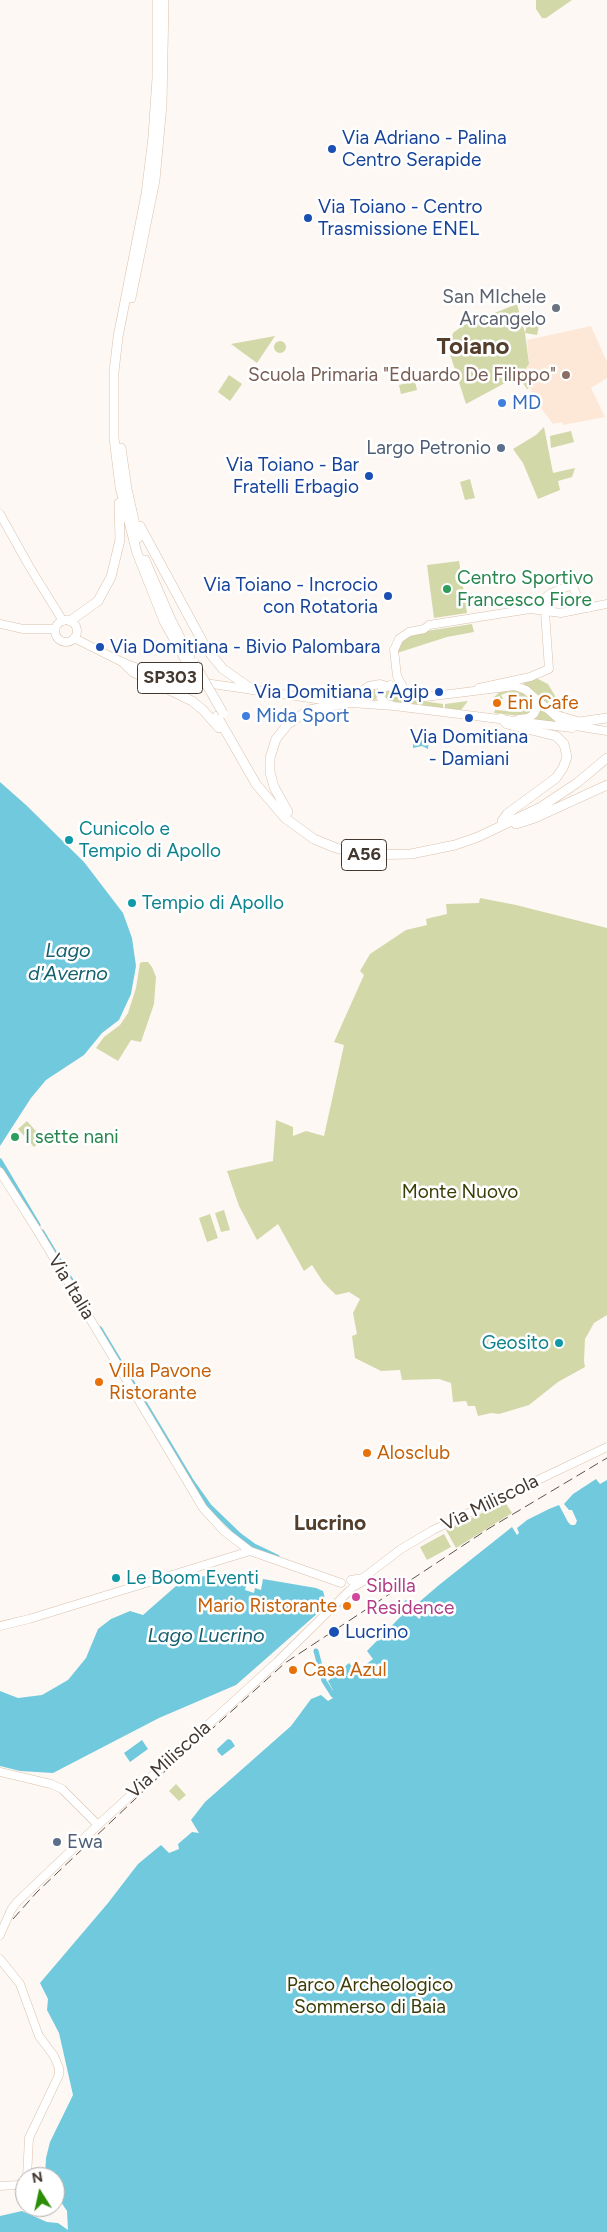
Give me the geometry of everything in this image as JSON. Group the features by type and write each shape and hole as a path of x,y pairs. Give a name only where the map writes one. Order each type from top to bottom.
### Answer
{"highway":[{"path":"157,0 157,78 153,137 146,194 118,337 114,372 114,438 120,488 129,526 146,579 164,621 220,714"},
{"path":"164,0 162,105 154,180 128,312 120,373 121,445 133,517 156,588 192,665"},
{"path":"66,621 98,601 114,568 120,532 118,496 120,488"},
{"path":"133,517 138,522 207,650 229,674 253,690"},
{"path":"124,663 133,672 177,693 203,710 227,739 233,742"},
{"path":"288,812 274,787 270,772 270,758 276,739 288,724 309,710 347,703"},
{"name":"A56","path":"220,714 233,742 251,768 288,812 309,830 326,838 344,845 373,850 397,850 434,844 505,822 552,793 607,750"},
{"name":"A56","path":"220,714 269,801 295,827 314,839 352,853 386,856 423,852 466,841 554,799 607,758"},
{"path":"555,715 579,722 607,718"},
{"path":"501,718 507,724 556,736 564,744 567,757 563,768 556,778 508,814 505,822 523,823 607,785"}],"main road":[{"path":"0,514 29,566 66,621 76,627 74,638 69,641 61,640 57,637 55,629"},
{"path":"530,609 548,595 572,585 579,601 584,606 590,608"},
{"path":"468,692 530,677 548,670 550,664 545,602 548,595"},
{"path":"548,595 548,607 554,613"},
{"path":"574,611 579,607 579,601"},
{"path":"405,692 397,676 394,650 403,635 429,625 530,609 554,613 607,604"},
{"path":"0,624 22,629 55,629 66,621"},
{"name":"SP303","path":"74,638 124,663 163,677 332,700"},
{"path":"332,700 352,697 373,684 390,685 405,692 425,697 515,686 526,690 564,722 576,727"},
{"path":"390,685 382,689 381,698 386,704 394,706"},
{"path":"514,720 528,718 534,714 537,708 536,698"},
{"path":"332,700 607,731"},
{"name":"Via Italia","path":"0,1172 203,1508 224,1531 250,1551 348,1586"},
{"name":"Via Miliscola","path":"0,1935 6,1919 17,1902 276,1662 341,1599 348,1586 363,1578 401,1549 443,1525 607,1447"},
{"path":"0,1626 38,1617 250,1551"},
{"path":"0,1772 51,1784 62,1789 98,1825"},
{"path":"0,1960 20,1984 39,2036 54,2056 59,2068 59,2075 29,2138 28,2167"},
{"path":"0,2186 15,2185"}],"shaded area":[{"name":"Scuola Primaria \"Eduardo De Filippo\"","path":"591,326 607,362 607,378 591,388 605,417 563,425 562,422 553,424 536,402 523,372 529,364 527,340"}],"green space":[{"path":"536,0 572,0 546,18 542,18 536,9"},
{"path":"517,304 525,333 529,364 523,372 529,388 527,389 518,376 466,404 449,351 453,333 462,326"},
{"path":"529,314 541,317 537,335 525,333"},
{"path":"275,336 257,363 231,344"},
{"path":"278,341 282,341 286,347 282,353 278,353 274,349 274,345"},
{"path":"229,375 242,384 230,401 218,392"},
{"path":"415,381 417,390 401,394 399,385"},
{"path":"544,427 553,473 575,468 572,477 558,481 560,490 538,499 523,463 513,449 536,435"},
{"path":"571,431 574,442 551,448 550,436"},
{"path":"470,479 475,498 465,500 460,482"},
{"name":"Centro Sportivo Francesco Fiore","path":"459,561 467,613 434,618 427,565"},
{"path":"472,624 474,632 447,637 397,653 401,641 414,633"},
{"path":"536,678 548,684 561,706 564,716 549,706 523,683"},
{"path":"369,689 374,689 377,693 375,702 356,700"},
{"path":"386,690 391,690 410,699 443,704 443,708 386,701 383,694"},
{"path":"502,690 504,692 505,690 515,690 524,693 532,700 533,710 527,715 520,716 494,713 495,710 521,712 525,709 525,703 517,701 514,694 511,696 509,692 501,695 503,699 500,700 500,696 493,698"},
{"path":"468,701 461,710 445,708 445,704"},
{"path":"542,710 559,723 532,720"},
{"name":"Monte Nuovo","path":"480,898 607,928 607,1315 594,1323 585,1339 585,1367 558,1382 529,1405 499,1414 491,1413 478,1416 475,1406 468,1406 466,1401 453,1402 451,1383 439,1379 402,1380 400,1370 381,1371 355,1358 352,1336 357,1334 353,1313 360,1299 349,1292 336,1295 323,1282 312,1265 304,1271 278,1224 257,1240 239,1206 227,1171 273,1161 276,1120 293,1127 293,1136 306,1131 324,1136 344,1045 334,1042 364,975 360,971 370,954 406,930 427,925 426,919 447,914 446,904 479,903"},
{"path":"148,962 156,977 154,1004 141,1042 131,1040 118,1061 96,1048 104,1037 120,1025 128,1013 136,988 140,963"},
{"path":"27,1121 43,1139 34,1147 18,1129"},
{"path":"224,1210 230,1230 221,1232 215,1213"},
{"path":"210,1214 218,1238 207,1242 199,1218"},
{"path":"505,1502 512,1513 456,1548 446,1530"},
{"path":"444,1534 451,1547 427,1560 420,1547"},
{"path":"176,1784 186,1795 179,1801 169,1791"}],"water":[{"path":"429,740 428,749 422,746 413,748 413,742"},
{"name":"Lago d'Averno","path":"0,782 84,862 123,913 132,938 136,966 131,994 119,1020 102,1033 84,1055 46,1080 31,1098 0,1146"},
{"name":"Parco Archeologico Sommerso di Baia","path":"596,1479 600,1484 607,1480 607,2232 0,2232 0,2216 15,2213 15,2217 36,2217 47,2222 58,2223 68,2230 67,2211 65,2208 65,2167 46,2167 50,2142 73,2095 59,2033 47,2010 48,1999 40,1983 108,1903 138,1864 161,1845 169,1853 179,1849 178,1844 192,1832 199,1833 191,1820 205,1802 291,1726 311,1699 321,1695 328,1701 333,1698 333,1690 328,1681 349,1663 356,1672 373,1659 367,1651 407,1610 410,1608 419,1619 421,1617 410,1606 421,1612 416,1609 418,1603 512,1527 517,1535 519,1533 517,1528 527,1520 559,1505 568,1522 571,1525 575,1525 577,1521 572,1510 569,1510 564,1504 573,1494"},
{"name":"Lago Lucrino","path":"210,1574 236,1575 241,1578 240,1584 246,1586 245,1590 254,1593 255,1588 261,1590 263,1579 316,1588 323,1591 327,1605 236,1685 159,1718 53,1773 20,1771 0,1766 0,1691 18,1698 42,1695 68,1680 86,1658 98,1629 111,1619 130,1611 143,1615 176,1586"},
{"path":"228,1739 235,1746 222,1756 217,1749"},
{"path":"142,1740 148,1749 130,1762 124,1753"}],"waterway":[{"path":"0,1161 38,1225"},
{"path":"42,1232 75,1287"},
{"path":"100,1329 192,1482 209,1506 239,1535 254,1546 277,1557"},
{"path":"406,1603 410,1606"},
{"path":"316,1651 324,1681 333,1695"}],"railway":[{"path":"13,1919 37,1892 151,1784 285,1663 488,1529 607,1458"}],"place":[{"name":"Via Adriano - Palina Centro Serapide","path":"332,149"},
{"name":"Via Toiano - Centro Trasmissione ENEL","path":"308,218"},
{"name":"San MIchele Arcangelo","path":"556,308"},
{"name":"Scuola Primaria \"Eduardo De Filippo\"","path":"566,375"},
{"name":"MD","path":"502,403"},
{"name":"Largo Petronio","path":"501,448"},
{"name":"Via Toiano - Bar Fratelli Erbagio","path":"369,476"},
{"name":"Centro Sportivo Francesco Fiore","path":"447,589"},
{"name":"Via Toiano - Incrocio con Rotatoria","path":"388,596"},
{"name":"Via Domitiana - Bivio Palombara","path":"100,647"},
{"name":"Via Domitiana - Agip","path":"439,692"},
{"name":"Eni Cafe","path":"497,703"},
{"name":"Mida Sport","path":"246,716"},
{"name":"Via Domitiana - Damiani","path":"469,718"},
{"name":"Cunicolo e Tempio di Apollo","path":"69,840"},
{"name":"Tempio di Apollo","path":"132,903"},
{"name":"I sette nani","path":"15,1137"},
{"name":"Geosito","path":"559,1343"},
{"name":"Villa Pavone Ristorante","path":"99,1382"},
{"name":"Alosclub","path":"367,1453"},
{"name":"Le Boom Eventi","path":"116,1578"},
{"name":"Sibilla Residence","path":"356,1597"},
{"name":"Mario Ristorante","path":"347,1606"},
{"name":"Lucrino","path":"334,1632"},
{"name":"Casa Azul","path":"293,1670"},
{"name":"Ewa","path":"57,1842"}],"district":[{"name":"Toiano","path":"473,347"},
{"name":"Lucrino","path":"330,1524"}]}
